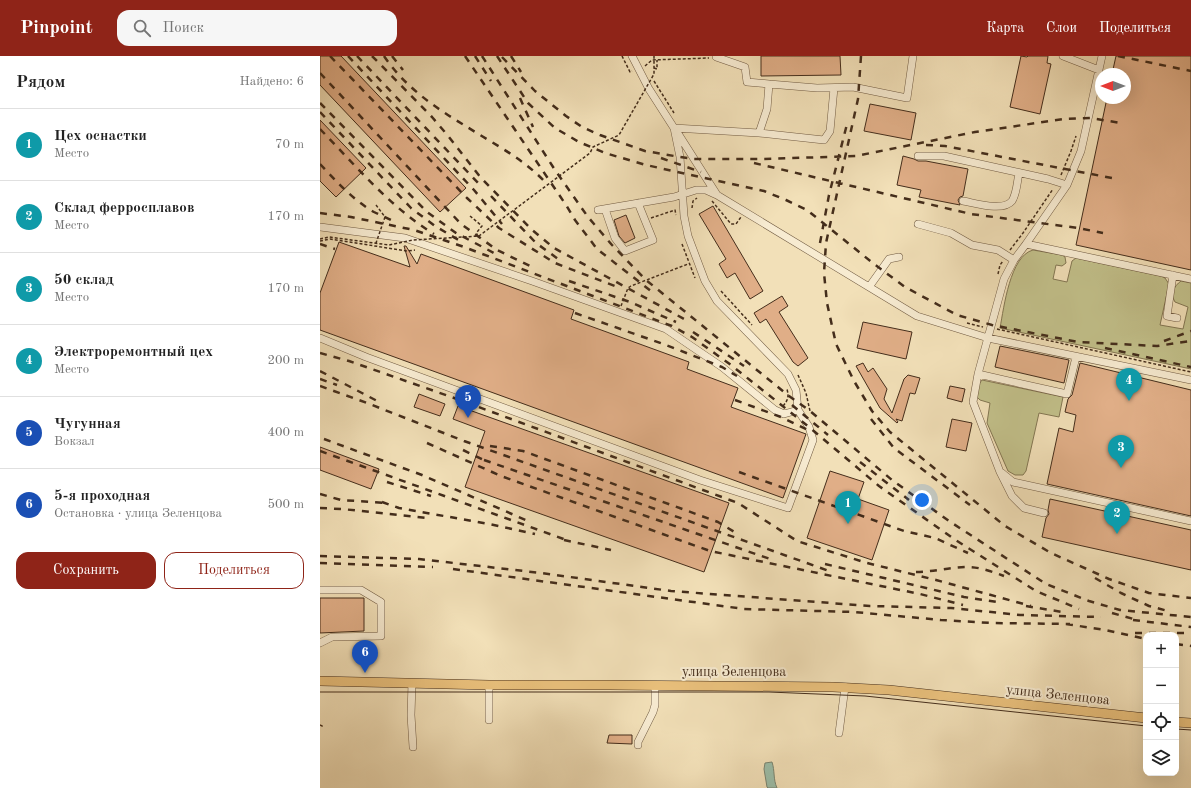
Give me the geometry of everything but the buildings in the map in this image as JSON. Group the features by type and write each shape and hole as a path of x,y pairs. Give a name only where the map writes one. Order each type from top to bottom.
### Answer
{"main road":[{"name":"улица Зеленцова","path":"320,681 489,685 655,685 845,688 889,690 1143,718"},
{"path":"1179,722 1191,723"}],"lane":[{"path":"632,56 649,89 674,128 714,197"},
{"path":"716,57 745,67 747,82 817,88 853,88 908,98 913,56"},
{"path":"1063,56 1095,68"},
{"path":"1100,68 1102,56"},
{"path":"759,134 767,109 770,84"},
{"path":"674,128 824,140 830,131 834,88"},
{"path":"1044,513 1024,508 1012,496 1000,472 973,402 978,374 1004,279 1014,260 1067,185 1081,151 1095,91"},
{"path":"320,338 366,357 700,480 788,508 813,440 809,427 798,410 796,390 788,374 717,301 705,281 696,261 688,236 682,195 680,157 674,128"},
{"path":"918,156 944,156 1067,185"},
{"path":"963,201 992,206 1004,206 1011,202 1019,173"},
{"path":"638,203 653,240 625,251 615,238 601,210 638,203 682,195 696,190 706,190 714,197 917,316 988,338 1191,380"},
{"path":"918,224 951,232 972,245 998,250 1007,254 1014,260"},
{"path":"320,227 405,238 532,281 666,329 722,367 775,410 784,414 798,410"},
{"path":"1026,244 1191,279"},
{"path":"869,287 889,259 899,257"},
{"path":"1173,275 1167,316 1177,318"},
{"path":"978,374 1067,394 1076,357"},
{"path":"1000,472 1013,482 1191,521"},
{"path":"320,590 361,590 381,602 381,636 332,636 320,643"},
{"path":"412,683 411,715 413,747"},
{"path":"489,685 489,720"},
{"path":"638,745 638,742 653,712 655,704 655,685"},
{"path":"839,733 845,688"}],"path":[{"path":"622,56 630,72"},
{"path":"320,240 329,237 390,245 413,240 479,236 590,153 593,147 618,135 654,74 654,56"},
{"path":"644,66 652,60 716,57"},
{"path":"654,68 657,69 657,60"},
{"path":"997,278 1000,265 1024,233 1057,182 1071,152 1077,134"},
{"path":"692,213 692,204 698,197"},
{"path":"714,197 731,224"},
{"path":"376,205 385,217 376,243"},
{"path":"645,220 675,210"},
{"path":"470,216 482,226 476,232 477,236"},
{"path":"320,240 330,239 407,251 414,249 421,252"},
{"path":"619,313 628,288 696,261"},
{"path":"718,288 755,328"},
{"path":"983,326 986,323"},
{"path":"795,371 804,386 810,411"},
{"path":"320,725 324,727"}],"shaded area":[{"path":"1033,250 1062,255 1065,257 1066,263 1062,266 1056,265 1053,279 1067,282 1072,261 1076,258 1165,278 1169,284 1160,325 1183,329 1188,307 1175,302 1173,293 1176,285 1181,281 1191,283 1191,369 1000,328 1009,283 1019,262 1025,254"},
{"path":"982,380 1063,397 1059,417 1039,413 1026,471 1023,475 1015,475 1008,471 987,423 990,403 980,400 977,397 979,384"},
{"path":"772,762 777,788 767,787 764,769 765,763"}],"tram line":[{"path":"320,692 769,692 865,696 1143,726"},
{"path":"1179,729 1191,730"}],"railway":[{"path":"330,56 467,198 499,228 555,263 620,288"},
{"path":"348,56 474,190 502,224"},
{"path":"357,56 481,186"},
{"path":"372,56 432,117 481,178 531,229 554,248 686,320"},
{"path":"384,56 401,77 420,95 442,111 507,151 537,174 546,183"},
{"path":"392,56 403,70"},
{"path":"465,56 575,220 597,249 651,291"},
{"path":"475,56 491,81"},
{"path":"482,56 555,170 588,217 612,245 646,280 789,396 810,411 892,480 949,521 1046,584 1089,601 1120,610 1191,617"},
{"path":"497,56 528,103 555,128 579,142 605,153 646,165 764,191 786,200 807,210 905,287 957,315 992,325 1078,342 1157,346 1191,341"},
{"path":"511,56 521,72"},
{"path":"861,56 858,99 826,243 824,273 827,303 836,344 854,381 872,411 890,432 1005,526 1051,553 1109,579 1149,593 1191,598"},
{"path":"1118,56 1191,71"},
{"path":"502,57 535,91 582,127 645,151 694,159 763,159 856,156 975,132 1064,119 1090,118 1121,123"},
{"path":"320,73 461,224 497,250 532,267"},
{"path":"520,98 533,127"},
{"path":"320,103 427,212 456,233 494,253"},
{"path":"320,112 411,208 435,226 462,242"},
{"path":"820,243 829,195 847,124"},
{"path":"320,129 388,199 434,234"},
{"path":"926,145 945,146 1112,178"},
{"path":"661,158 701,172"},
{"path":"754,163 971,214 1078,228 1103,233"},
{"path":"320,164 359,202 374,212 397,223"},
{"path":"491,196 536,243 561,261"},
{"path":"320,213 351,217 414,230 464,247 672,326 692,337 731,365 809,427 879,486 954,539 1036,591 1079,609"},
{"path":"320,244 335,249"},
{"path":"569,281 630,302 676,322"},
{"path":"575,313 666,345 722,367 737,376"},
{"path":"1164,341 1191,331"},
{"path":"693,332 744,366"},
{"path":"1105,348 1191,367"},
{"path":"320,353 349,361 457,399 738,503 797,541 867,563 1031,606"},
{"path":"320,371 381,403"},
{"path":"320,379 337,385"},
{"path":"320,386 464,441 832,572"},
{"path":"735,400 781,417 808,430"},
{"path":"792,405 828,435"},
{"path":"871,419 894,448 970,505"},
{"path":"324,439 422,475 528,521"},
{"path":"427,443 501,476 710,551 920,594 963,605"},
{"path":"490,446 523,451 718,522 736,533"},
{"path":"463,450 488,462"},
{"path":"320,451 569,541"},
{"path":"484,460 773,560"},
{"path":"860,462 909,500"},
{"path":"739,472 904,531 935,538 968,553"},
{"path":"387,482 431,496"},
{"path":"320,494 341,500 387,503"},
{"path":"382,502 399,508 535,534"},
{"path":"320,508 427,518"},
{"path":"564,540 611,550"},
{"path":"320,556 419,559 541,573 671,591 870,606 951,608 1020,615 1101,617"},
{"path":"320,563 433,567"},
{"path":"825,564 964,597 997,602"},
{"path":"916,572 973,567 1004,576"},
{"path":"453,569 744,609 854,612 992,623 1070,624"},
{"path":"1095,578 1121,593 1149,606 1168,611"},
{"path":"1026,606 1062,612"},
{"path":"1112,613 1137,620"},
{"path":"1133,620 1191,627"},
{"path":"1066,624 1105,630 1143,638"},
{"path":"1135,633 1191,633"},
{"path":"1179,644 1191,646"}],"place":[{"name":"Электроремонтный цех","path":"1129,401"},
{"name":"Чугунная","path":"468,418"},
{"name":"50 склад","path":"1121,468"},
{"name":"Цех оснастки","path":"848,524"},
{"name":"Склад ферросплавов","path":"1117,534"},
{"name":"5-я проходная","path":"365,673"}]}
